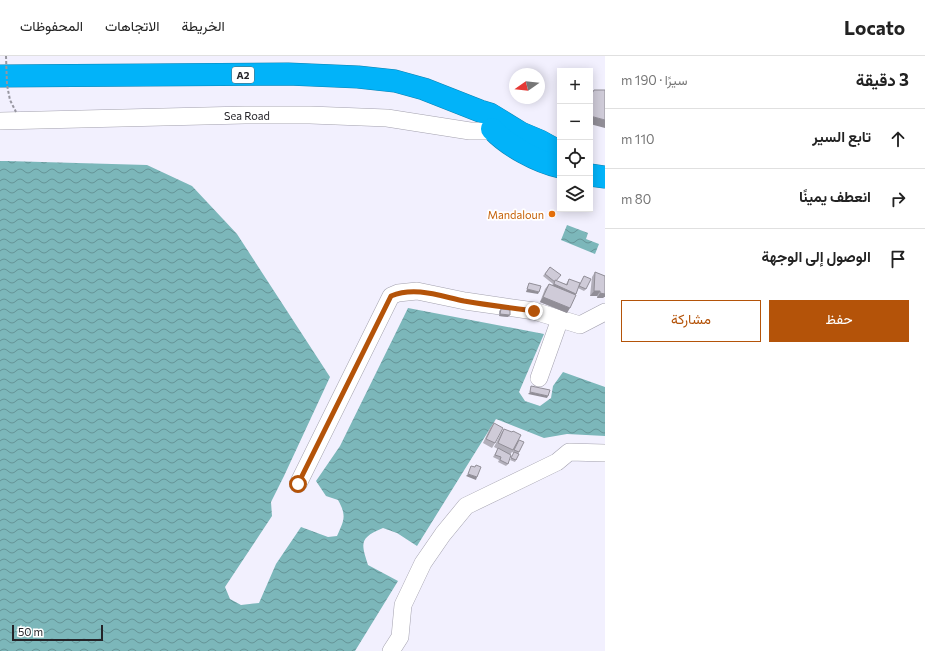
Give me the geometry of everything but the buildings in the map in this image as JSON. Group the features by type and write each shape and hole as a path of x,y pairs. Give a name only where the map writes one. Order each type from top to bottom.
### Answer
{"highway":[{"name":"A2","path":"0,76 288,74 358,77 395,81 424,89 480,112 485,121 498,127 505,141 537,150 557,152"},
{"name":"A2","path":"537,150 551,165 557,166"},
{"path":"593,175 605,177"}],"street":[{"name":"Sea Road","path":"0,121 245,115 310,115 387,118 470,131 498,127"},
{"path":"298,484 391,296 398,293 417,291 465,301 534,311 580,325 605,312"},
{"path":"539,378 560,319"},
{"path":"391,651 400,637 403,605 423,563 443,534 466,506 557,462 569,452 605,453"}],"path":[{"path":"6,56 6,85 10,100 16,112"}],"water":[{"path":"0,161 147,165 192,186 237,234 330,377 271,502 272,516 225,587 230,599 241,605 259,603 276,564 301,527 328,537 337,536 344,518 343,510 338,500 326,496 316,481 340,446 408,308 544,334 519,392 525,401 540,406 551,398 553,386 563,372 605,387 605,436 567,434 544,438 496,419 417,546 397,533 383,528 366,538 363,546 368,565 398,581 355,651 0,651"},
{"path":"567,225 588,233 586,239 599,244 595,254 561,240"}],"place":[{"name":"Mandaloun","path":"552,214"}],"route":[{"path":"298,484 391,296 398,293 417,291 465,301 534,311"}]}
